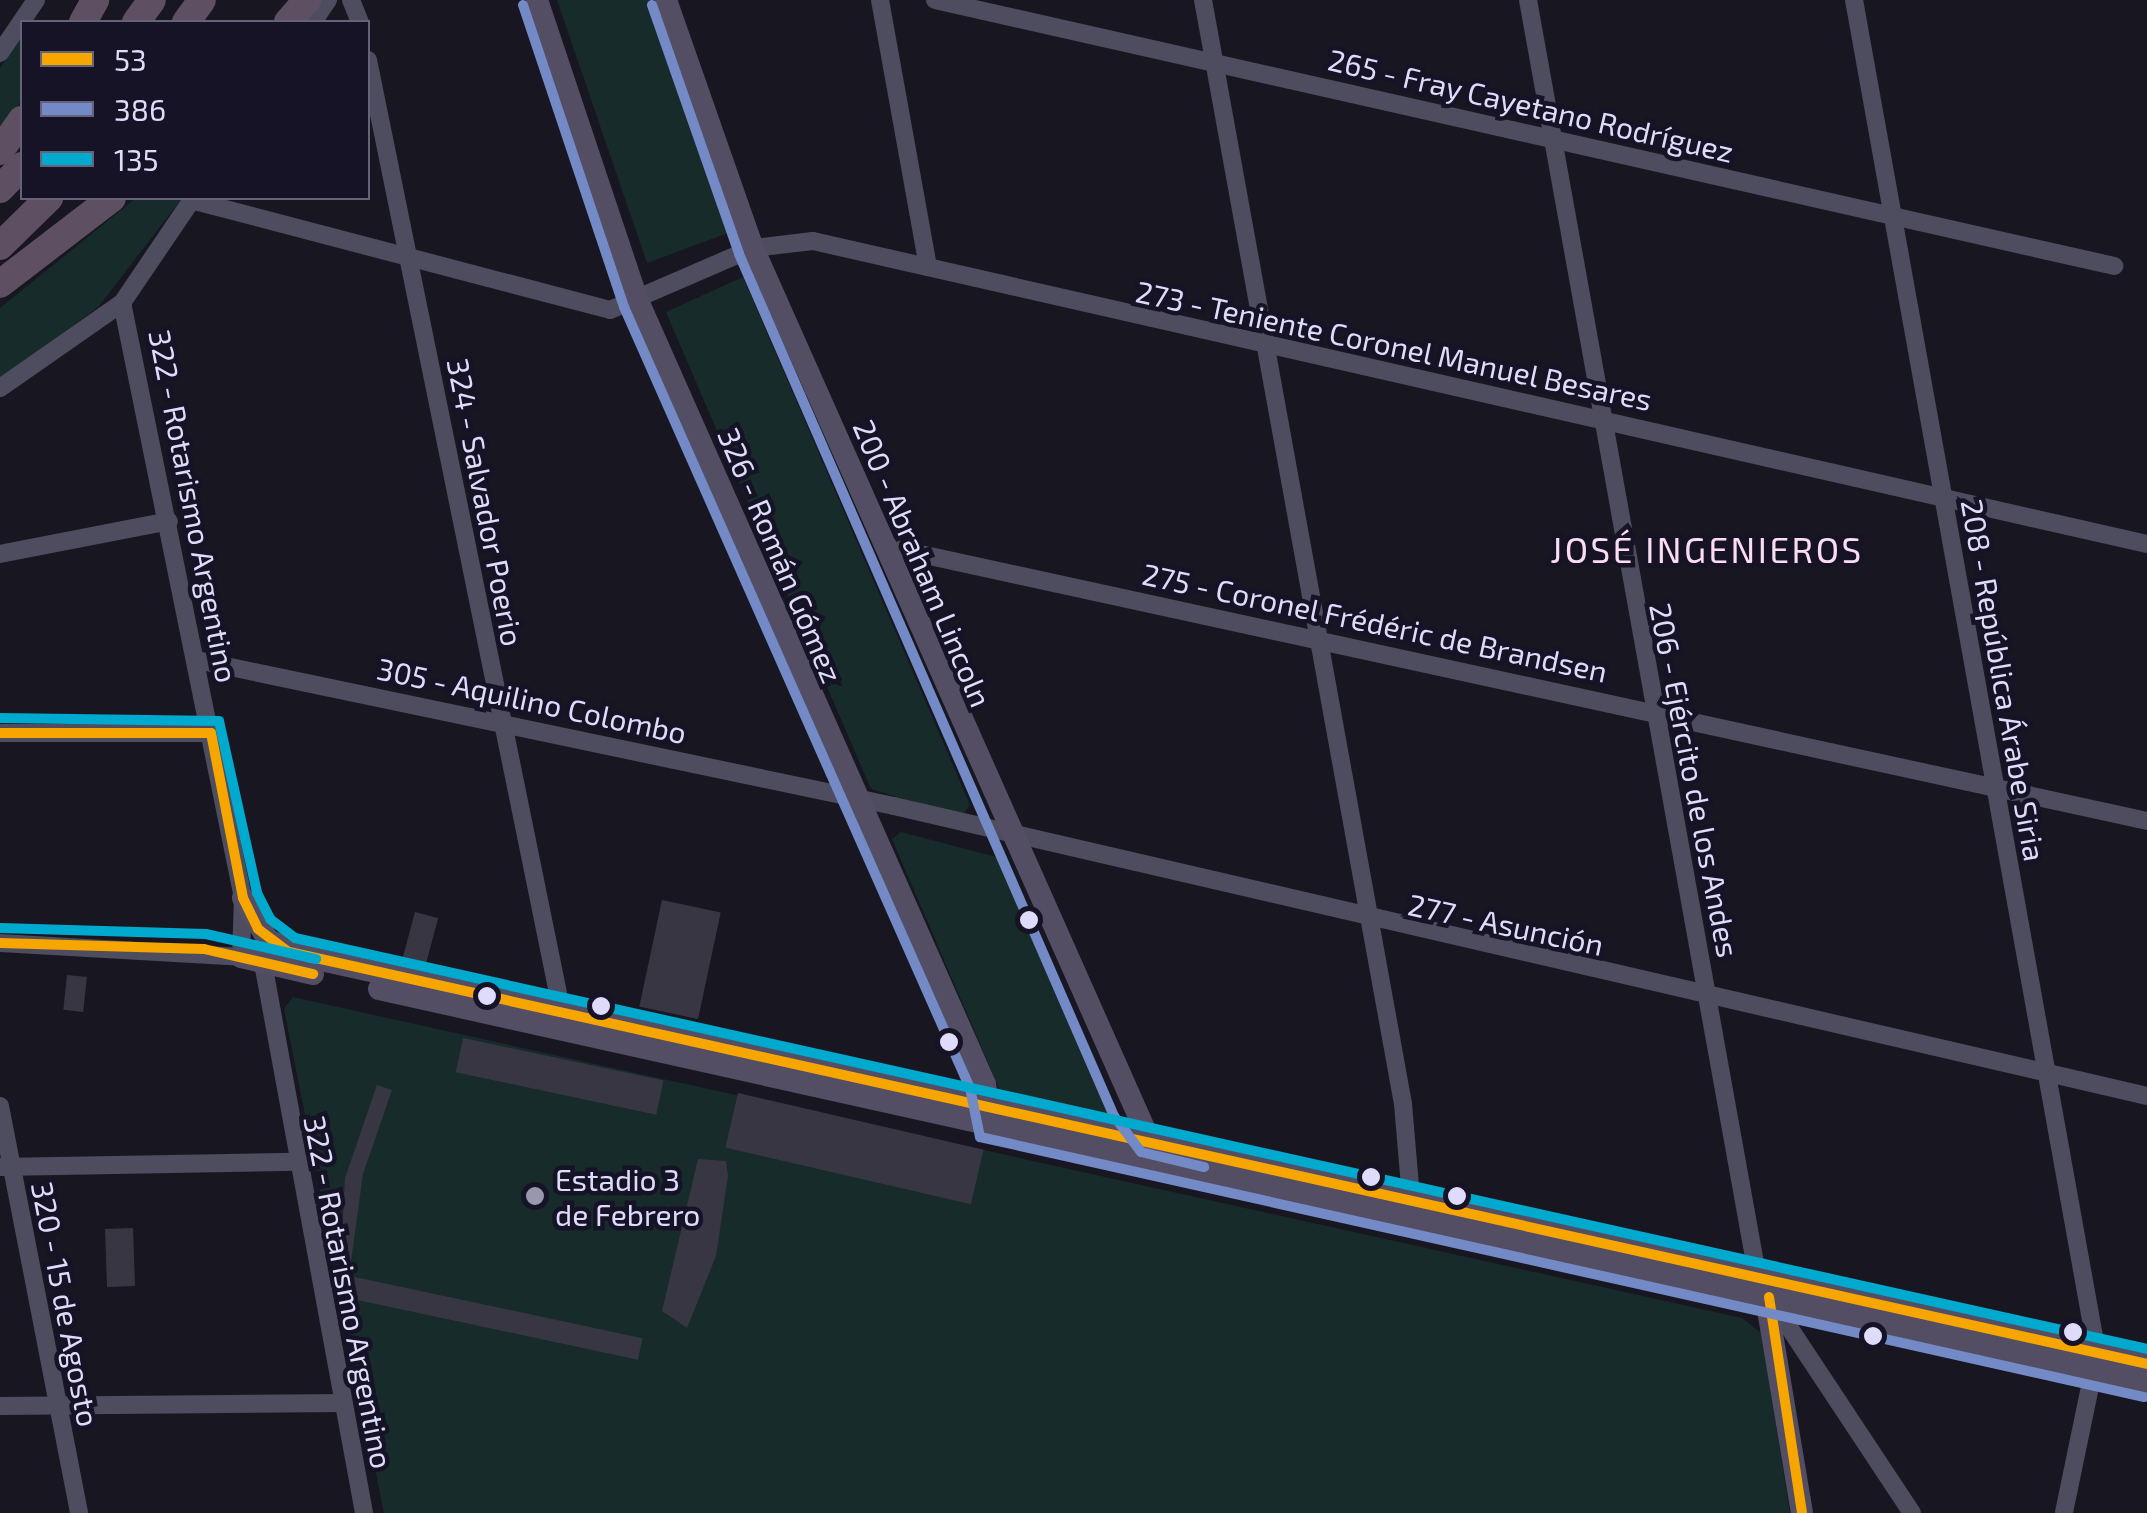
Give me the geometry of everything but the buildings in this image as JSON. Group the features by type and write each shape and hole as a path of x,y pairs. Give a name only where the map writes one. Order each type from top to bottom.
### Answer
{"highway":[{"path":"290,20 307,0"},
{"path":"0,151 20,123"},
{"path":"0,189 20,168"},
{"path":"0,246 47,200"},
{"path":"0,284 109,200"}],"main road":[{"name":"326 - Román Gómez","path":"537,0 638,301 990,1115"},
{"name":"200 - Abraham Lincoln","path":"666,0 753,248 1008,840 1149,1139"},
{"path":"244,898 258,928 289,952 990,1115 1149,1139 1770,1297 2098,1362 2147,1364"},
{"path":"252,960 990,1115 1412,1209 1758,1274 2098,1362 2147,1382"},
{"path":"1758,1274 1770,1297 1802,1513"}],"street":[{"path":"880,0 928,266"},
{"name":"265 - Fray Cayetano Rodríguez","path":"935,0 2114,266"},
{"path":"1202,0 1368,922 1412,1209"},
{"name":"206 - Ejército de los Andes","path":"1528,0 1604,419 1651,711 1758,1274"},
{"name":"208 - República Árabe Siria","path":"1854,0 1889,214 2098,1362"},
{"path":"0,53 20,24"},
{"name":"324 - Salvador Poerio","path":"370,70 562,1013"},
{"path":"0,388 122,303 191,200"},
{"name":"273 - Teniente Coronel Manuel Besares","path":"196,200 591,307 638,301 753,248 812,241 1266,348 1604,419 2147,544"},
{"name":"322 - Rotarismo Argentino","path":"122,303 198,660 244,898 252,960 296,1162 364,1513"},
{"path":"0,554 169,521"},
{"name":"275 - Coronel Frédéric de Brandsen","path":"884,546 1316,634 1996,791 2147,822"},
{"name":"305 - Aquilino Colombo","path":"198,660 854,800"},
{"path":"0,733 210,734"},
{"name":"277 - Asunción","path":"854,800 1008,840 2047,1078 2147,1096"},
{"path":"0,943 252,960"},
{"name":"320 - 15 de Agosto","path":"0,1106 6,1166 79,1513"},
{"path":"6,1166 296,1162"},
{"path":"1770,1297 1912,1513"},
{"path":"2064,1513 2098,1362"},
{"path":"0,1406 343,1403"}],"green space":[{"path":"557,0 654,0 728,233 647,263"},
{"path":"20,39 20,102 0,133 0,68"},
{"path":"134,200 180,200 99,306 0,381 0,308"},
{"path":"743,277 970,805 962,816 871,789 666,312"},
{"path":"901,832 1000,858 1115,1117 1002,1095 892,839"},
{"path":"293,997 1742,1318 1761,1333 1790,1513 384,1513 284,1009"}],"transit line":[{"name":"386","path":"523,5 624,307 970,1088 980,1137 2144,1397"},
{"name":"386","path":"652,5 739,254 1114,1116 1141,1152 1204,1167"},
{"name":"135","path":"0,718 219,721 257,893 270,919 295,938 2147,1349"},
{"name":"53","path":"0,733 211,733 243,898 258,929 289,952 2147,1364"},
{"name":"135","path":"0,928 206,934 316,959"},
{"name":"53","path":"0,943 204,949 313,974"},
{"name":"53","path":"1769,1297 1802,1513"}],"place":[{"name":"Estadio 3 de Febrero","path":"535,1196"}],"district":[{"name":"JOSÉ INGENIEROS","path":"1707,549"}]}
